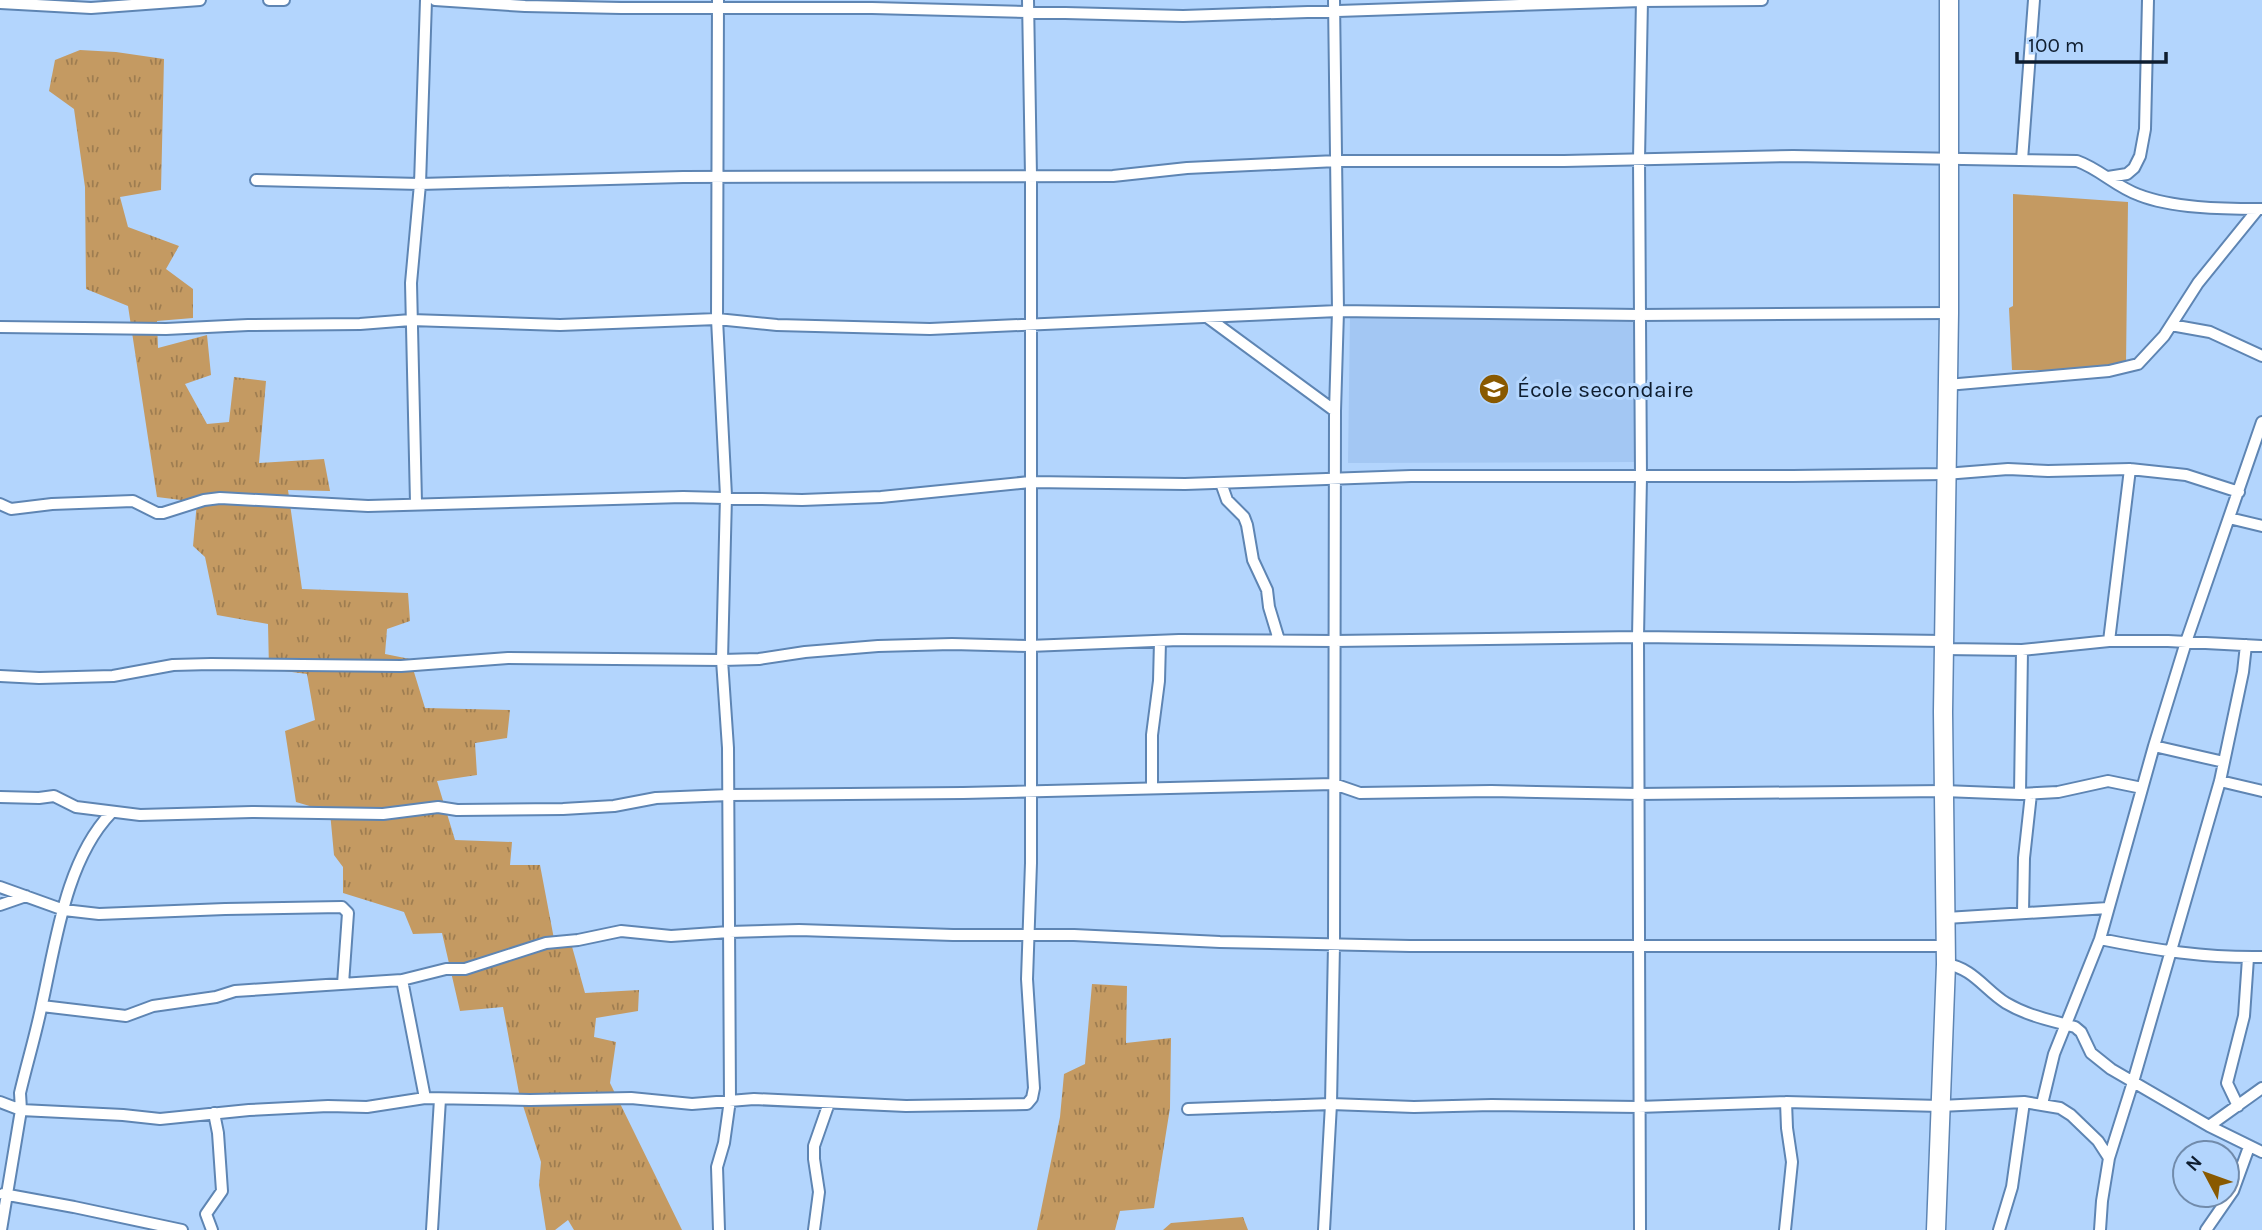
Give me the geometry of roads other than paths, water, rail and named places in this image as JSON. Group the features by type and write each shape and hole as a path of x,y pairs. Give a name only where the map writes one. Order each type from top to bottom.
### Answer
{"main road":[{"path":"1936,1230 1946,955 1944,645 1949,313 1949,0"}],"street":[{"path":"0,3 91,8 200,0"},
{"path":"269,0 284,0"},
{"path":"416,503 411,283 420,184 426,0"},
{"path":"435,0 525,6 718,4 1183,16 1298,14 1335,5 1762,0"},
{"path":"0,1102 21,1110 160,1119 328,1106 367,1107 425,1098 631,1098 692,1104 730,1100 778,1100 906,1106 1027,1104 1032,1098 1034,1088 1027,979 1030,936 1031,176 1028,0"},
{"path":"1640,1230 1638,637 1642,0"},
{"path":"2022,160 2034,0"},
{"path":"2108,177 2127,174 2134,168 2140,156 2145,129 2148,0"},
{"path":"718,4 717,319 726,496 722,660 729,795 730,1100 724,1143 717,1167 719,1230"},
{"path":"1324,1230 1331,1104 1334,945 1335,411 1338,312 1335,5"},
{"path":"256,180 420,184 718,178 1113,176 1337,161 1949,157 2077,161 2095,167 2123,188 2155,200 2260,209"},
{"path":"1947,385 2109,371 2138,365 2171,325 2198,283 2260,209"},
{"path":"0,327 166,330 411,320 560,325 717,319 777,325 930,329 1338,312 1639,315 1949,313"},
{"path":"1207,317 1335,411"},
{"path":"2171,325 2210,332 2262,356"},
{"path":"2042,1104 2054,1054 2100,939 2186,642 2262,422"},
{"path":"0,504 11,509 52,504 133,501 157,513 163,513 204,500 220,498 368,506 726,496 762,500 881,497 1030,482 1221,483 1411,477 1945,474 2008,469 2130,469 2186,475 2239,492"},
{"path":"2109,641 2130,469"},
{"path":"1221,483 1227,500 1244,517 1247,525 1253,560 1267,590 1279,640"},
{"path":"2229,518 2262,526"},
{"path":"0,676 113,676 173,665 211,664 389,666 508,658 759,659 853,647 952,644 1029,646 1160,641 1638,637 1944,645 2022,650 2109,641 2262,646"},
{"path":"1152,788 1152,735 1159,681 1160,641"},
{"path":"2100,1230 2109,1158 2220,781 2243,672 2246,645"},
{"path":"2022,650 2026,794 2022,912"},
{"path":"2154,746 2224,762"},
{"path":"0,797 54,796 76,807 140,815 251,812 383,814 424,807 457,810 564,809 614,806 656,798 729,795 1334,784 1360,793 1944,791 2026,794 2058,792 2108,781 2142,788"},
{"path":"2220,781 2262,791"},
{"path":"88,809 97,828"},
{"path":"1,1230 4,1195 21,1110 20,1093 64,910 79,862 97,828 111,813"},
{"path":"0,887 64,910 99,914 342,907 348,912 343,984"},
{"path":"0,905 26,896"},
{"path":"1946,918 2108,908"},
{"path":"42,1006 126,1016 153,1006 216,997 235,990 402,980 446,969 465,969 546,943 621,931 671,936 799,930 1127,936 1334,945 1639,946 1946,955 2003,1001 2025,1013 2075,1027 2081,1032 2091,1053 2111,1069 2209,1126 2262,1152"},
{"path":"2100,939 2170,953 2262,957"},
{"path":"2238,1106 2227,1083 2244,1016 2248,958"},
{"path":"402,980 425,1098"},
{"path":"2209,1126 2262,1088"},
{"path":"432,1230 440,1099"},
{"path":"1188,1109 1331,1104 1414,1107 1638,1107 1786,1102 1940,1106 2024,1102 2060,1108 2071,1115 2098,1141 2109,1158"},
{"path":"1785,1230 1792,1162 1786,1102"},
{"path":"1999,1230 2012,1186 2024,1102"},
{"path":"814,1230 819,1192 814,1146 829,1103"},
{"path":"212,1230 206,1214 222,1191 214,1113"},
{"path":"2206,1230 2233,1191 2249,1147"},
{"path":"4,1195 87,1209 182,1230"}],"place":[{"name":"École secondaire","path":"1494,389"}]}
